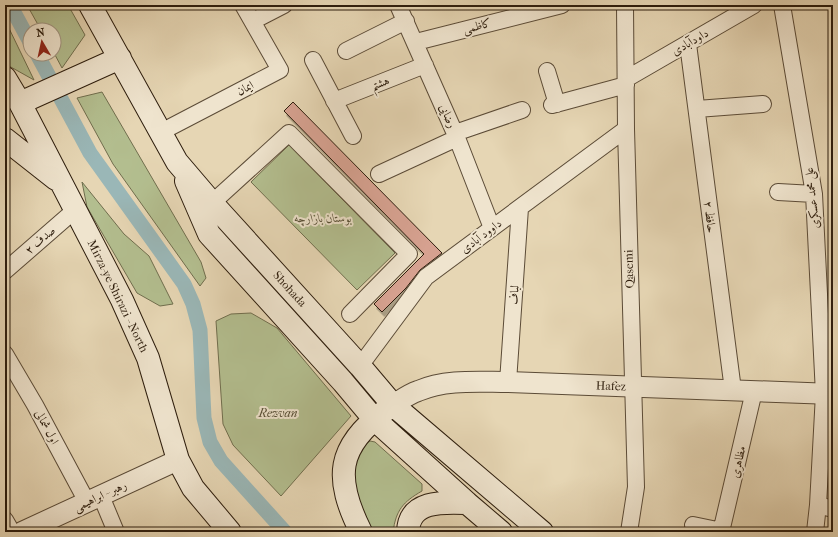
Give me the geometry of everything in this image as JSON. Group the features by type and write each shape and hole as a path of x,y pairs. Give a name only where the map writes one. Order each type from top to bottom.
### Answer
{"main road":[{"path":"90,5 177,162 205,208"},
{"path":"5,78 20,96 87,73 120,58"},
{"name":"Mirza-ye Shirazi - North","path":"20,96 61,183 122,300 148,358 178,460 193,488 230,532"},
{"path":"5,139 61,183"},
{"name":"Shohada","path":"205,208 360,366 393,405 542,532"},
{"name":"Shohada","path":"205,208 209,234 343,382 374,419 501,532"},
{"path":"343,382 360,366"},
{"path":"361,532 347,497 343,471 346,458 350,446 357,436 374,419 393,405"},
{"path":"408,532 408,527 415,513 427,504 443,502 467,503"}],"street":[{"name":"ایمان","path":"161,132 280,70 244,5"},
{"path":"253,22 284,5"},
{"name":"رضایی","path":"398,5 416,42 456,135 492,228"},
{"name":"کاظمی","path":"416,42 562,5"},
{"name":"Qasemi","path":"625,5 626,130 636,487 629,532"},
{"name":"داودآبادی","path":"547,71 554,104 626,82 688,44 735,11 754,5"},
{"name":"علی محمد عسکری","path":"782,5 814,194 829,394 826,507 815,532"},
{"path":"346,51 406,21"},
{"name":"حافظ ۲","path":"688,44 733,390"},
{"path":"313,60 353,136"},
{"name":"هشتم","path":"334,101 425,65"},
{"path":"697,109 763,104"},
{"path":"379,174 456,135 522,110"},
{"name":"داوود آبادی","path":"360,366 426,277 626,130"},
{"path":"205,208 289,133 409,254 350,314"},
{"path":"778,192 814,194"},
{"name":"لباف","path":"508,382 520,208"},
{"name":"صدف ۲","path":"5,271 75,210"},
{"name":"اول شمالی","path":"5,354 35,405 116,532"},
{"name":"Hafez","path":"393,405 418,391 447,383 463,381 829,394"},
{"name":"مظاهری","path":"721,531 754,391"},
{"name":"رهبر - ابراهیمی","path":"22,532 178,460"},
{"path":"5,520 12,532"},
{"path":"693,525 721,531"}],"green space":[{"path":"27,5 68,5 85,35 62,68 59,62 62,62 62,22 37,22"},
{"path":"5,20 22,55 22,62 25,62 34,80 9,66 5,59"},
{"path":"102,92 201,262 206,278 200,286 113,164 77,98"},
{"name":"بوستان بازارچه","path":"289,145 395,253 357,290 251,182"},
{"path":"82,182 124,234 149,256 173,304 160,306 137,293 87,207"},
{"name":"Rezvan","path":"251,313 277,328 351,416 281,496 233,445 223,424 216,321 231,314"},
{"path":"370,441 375,442 422,484 422,491 405,503 398,512 393,532 363,532 346,476 365,444"}],"building":[{"path":"293,102 442,253 420,270 406,288 382,312 374,304 424,254 284,111"}],"waterway":[{"path":"10,5 22,27"},
{"path":"41,62 90,153 184,284 193,304 200,330 204,418 210,442 221,461 285,532"}]}
